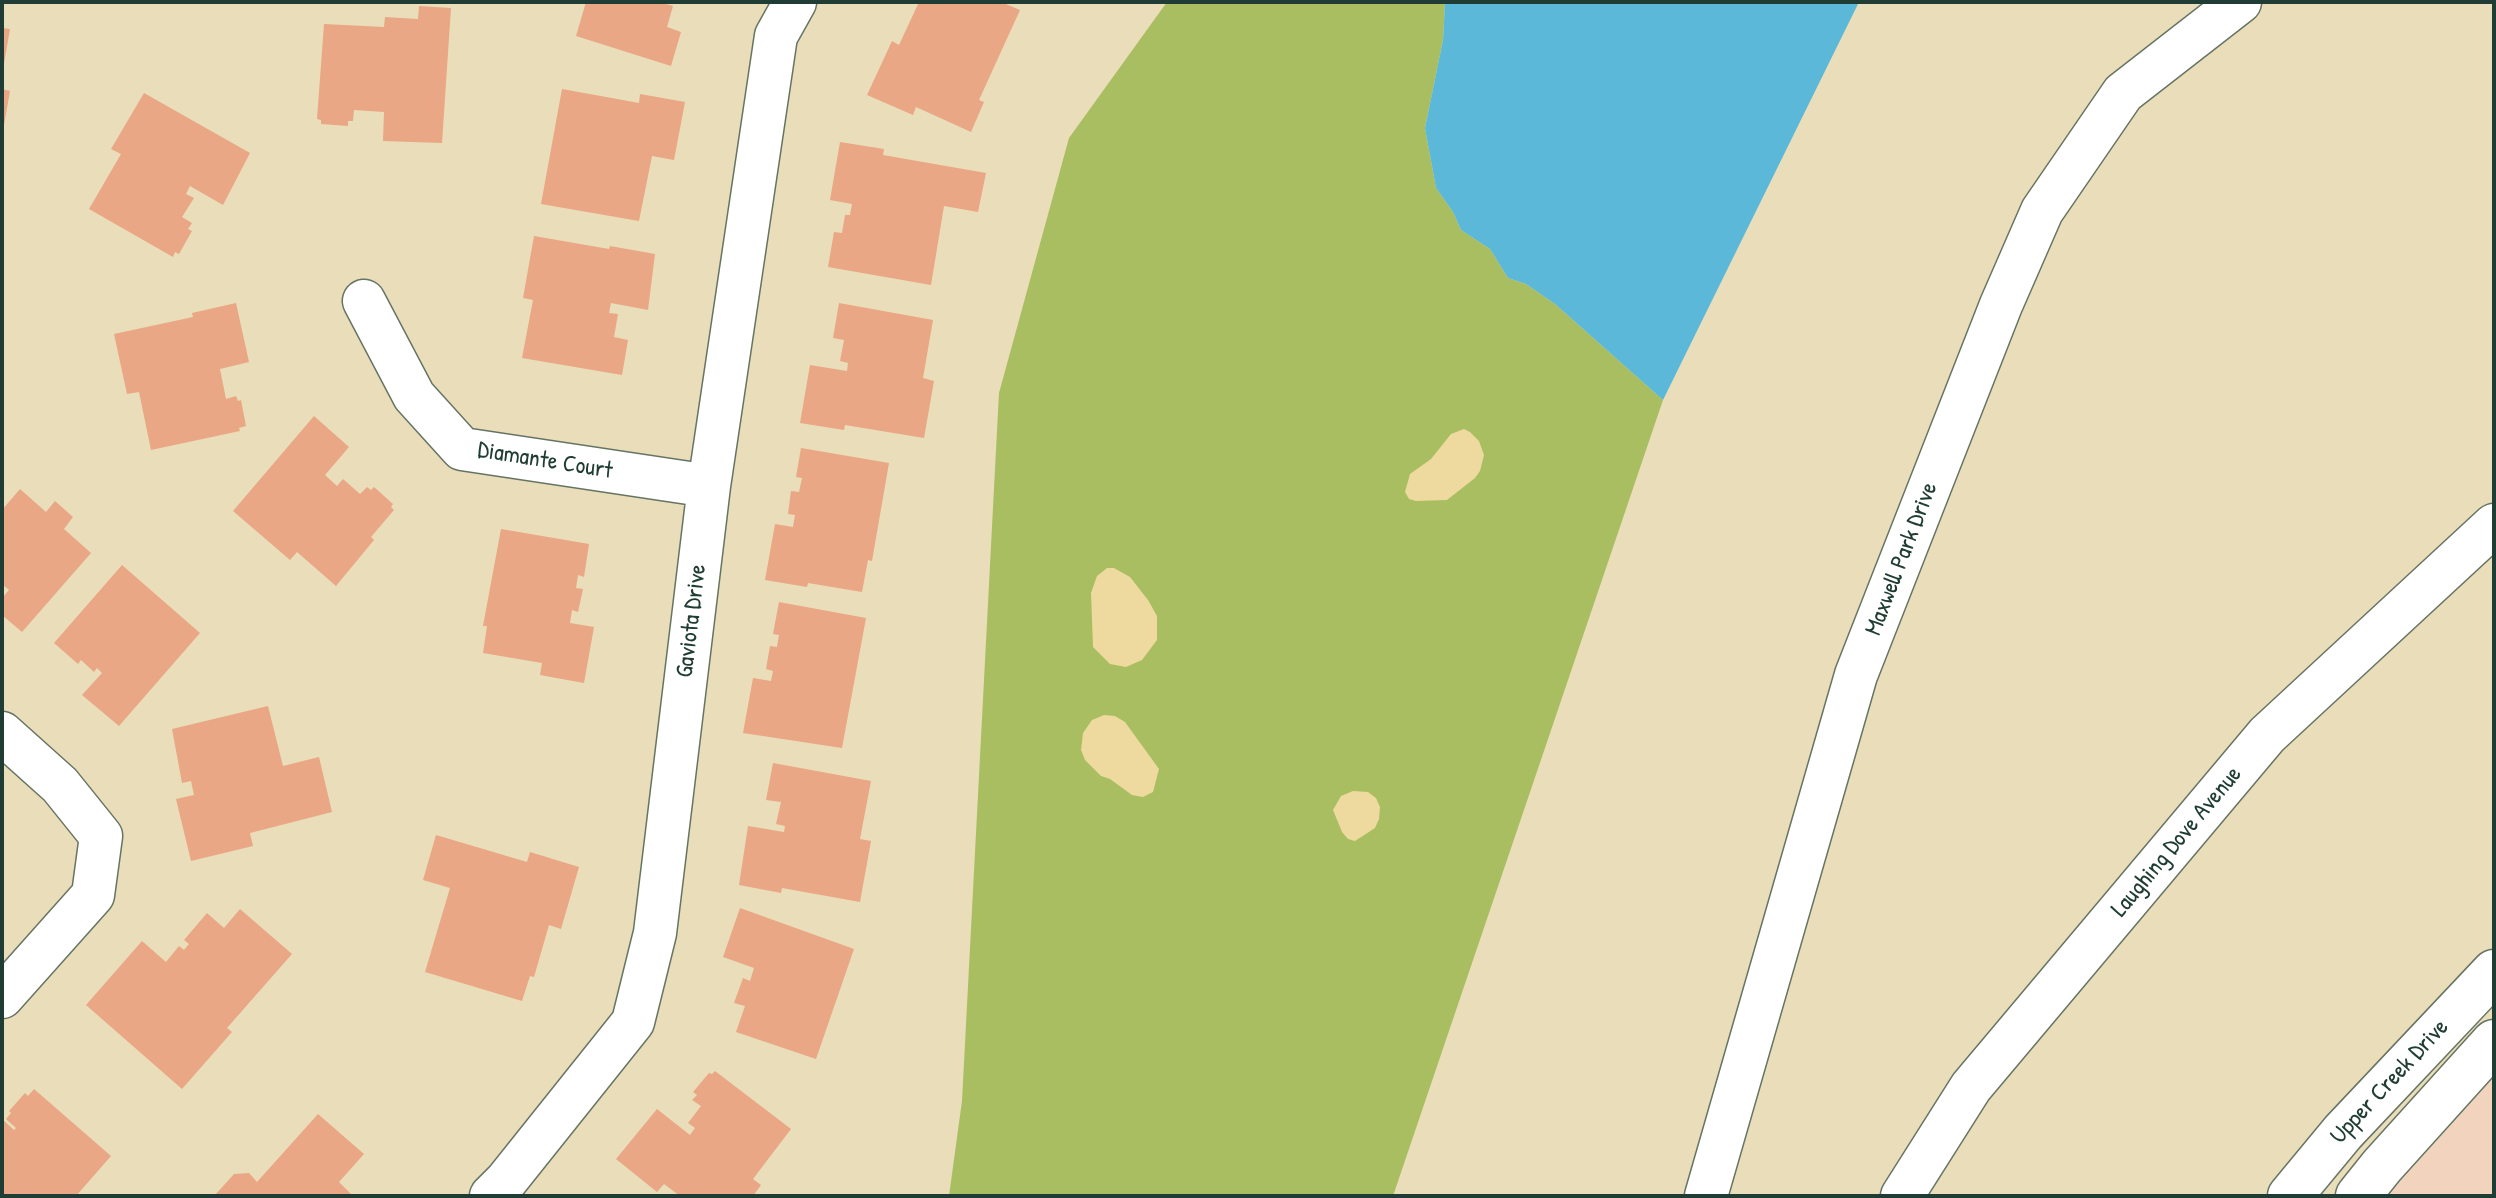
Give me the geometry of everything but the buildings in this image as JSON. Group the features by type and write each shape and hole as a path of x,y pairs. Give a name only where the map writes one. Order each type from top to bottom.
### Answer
{"street":[{"name":"Gaviota Drive","path":"506,1191 633,1022 655,933 709,486 776,36 795,2"},
{"name":"Maxwell Park Drive","path":"1706,1196 1856,675 2001,305 2042,211 2123,93 2240,2"},
{"name":"Diamante Court","path":"364,301 414,396 462,449 709,486"},
{"name":"Laughing Dove Avenue","path":"1902,1196 1971,1087 2267,735 2494,525"},
{"path":"2,733 60,785 101,836 93,895 2,997"},
{"name":"Upper Creek Drive","path":"2290,1196 2343,1132 2494,972"},
{"name":"Upper Creek Drive","path":"2358,1196 2494,1042"}],"shaded area":[{"path":"2494,1077 2494,1196 2388,1196 2400,1182"}],"green space":[{"path":"1167,2 1445,2 1443,40 1425,128 1436,188 1461,230 1490,249 1508,278 1526,284 1555,304 1663,400 1393,1196 949,1196 962,1101 999,393 1069,138"}],"sand":[{"path":"1464,429 1479,441 1484,455 1475,478 1447,500 1409,499 1405,492 1410,474 1431,459 1451,434"},
{"path":"1107,568 1114,568 1130,577 1157,616 1157,640 1142,660 1126,667 1110,664 1093,647 1091,593 1097,576"},
{"path":"1104,715 1115,716 1125,722 1159,769 1153,792 1143,797 1132,795 1101,776 1085,760 1081,750 1083,733 1092,720"},
{"path":"1353,791 1368,792 1376,798 1380,807 1375,828 1355,841 1342,832 1333,810 1341,796"}],"water":[{"path":"1445,2 1859,2 1663,400 1555,304 1526,284 1508,278 1490,249 1461,230 1436,188 1425,128 1443,40"}]}
